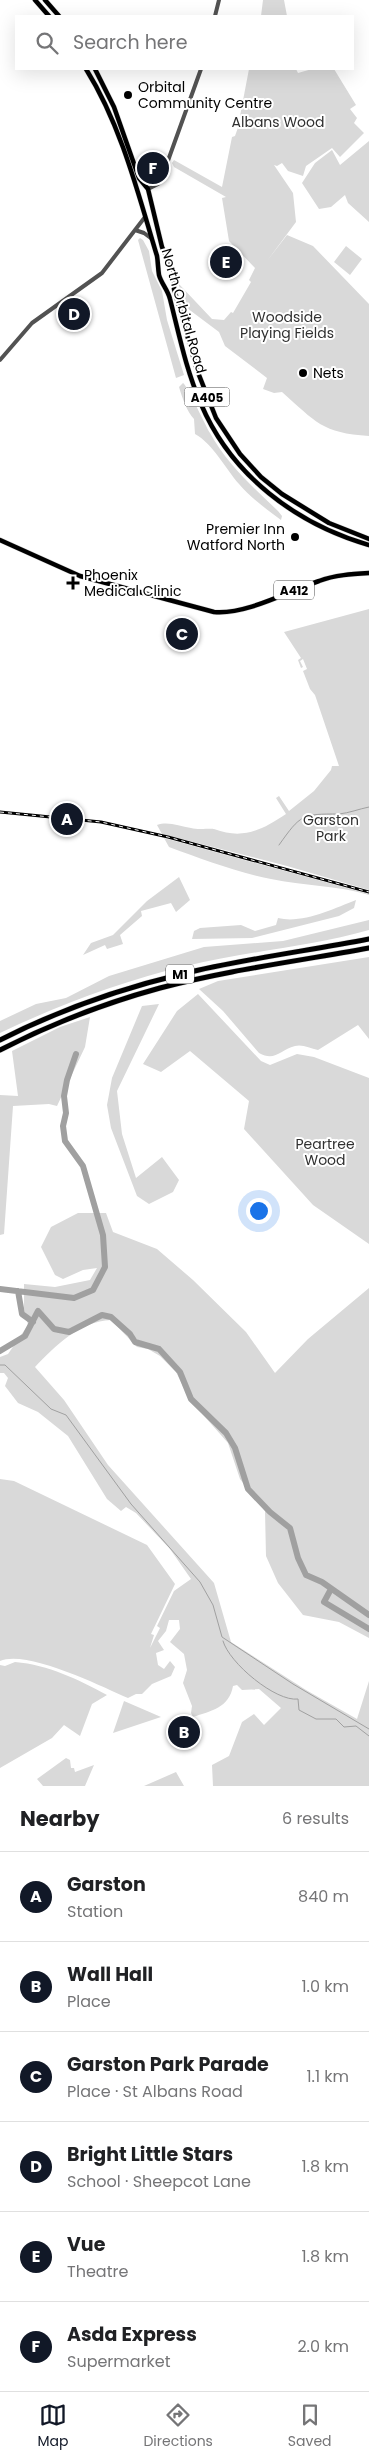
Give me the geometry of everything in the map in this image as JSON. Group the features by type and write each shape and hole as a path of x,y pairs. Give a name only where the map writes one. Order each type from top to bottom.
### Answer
{"highway":[{"name":"M1","path":"0,1040 77,1007 159,979 229,964 369,939"},
{"name":"M1","path":"0,1050 88,1011 160,988 231,972 369,948"}],"main road":[{"path":"35,0 48,15"},
{"path":"46,0 58,15"},
{"name":"North Orbital Road","path":"86,70 116,129 152,239 159,274 168,290 188,366 200,402 211,424 232,456 256,482 291,510 332,532 369,545"},
{"name":"North Orbital Road","path":"96,70 114,107 139,178 146,187 162,247 174,273 174,289 199,378 210,407 227,436 254,469 282,494 321,518 369,539"},
{"path":"137,194 146,187"},
{"path":"163,282 173,278"},
{"name":"A412","path":"0,540 80,576 198,609 219,612 250,606 321,580 369,573"}],"street":[{"path":"215,15 218,0"},
{"path":"146,187 158,184 161,180 201,70"},
{"path":"0,360 32,323 102,273 145,217"},
{"path":"135,230 144,232 152,239"}],"green space":[{"path":"263,0 284,0 287,15 261,15"},
{"path":"249,70 296,70 298,73 308,70 335,70 356,105 350,109 357,118 354,123 364,133 340,157 332,148 306,166 303,176 288,171 282,163 277,166 274,165 293,193 296,222 267,261 287,235 313,246 369,304 369,436 330,429 312,418 282,392 274,393 263,389 267,378 225,346 219,332 187,308 178,283 212,319 224,320 231,312 233,313 251,282 249,280 255,268 229,241 222,198 226,197 174,167 172,163 174,160 222,187 232,137 235,136 241,119"},
{"path":"369,141 369,222 348,203 345,195 331,207 319,209 302,183 315,163 332,150 340,165"},
{"path":"140,238 149,251 152,271 162,291 167,320 184,375 176,378 138,240"},
{"path":"346,246 362,259 350,275 334,262"},
{"path":"183,383 224,455 241,475 278,511 282,516 281,520 244,489 208,444 195,434 194,419 183,400 179,387"},
{"name":"Garston Park","path":"369,609 369,890 287,866 162,834 157,825 174,824 194,829 212,829 234,834 260,829 286,814 276,798 279,796 289,811 314,791 331,770 332,766 339,766 315,695 310,689 303,671 307,669 303,659 300,661 303,667 301,668 298,660 301,658 284,632"},
{"path":"164,838 369,895 345,889 283,881 245,873 169,847"},
{"path":"179,877 190,900 176,912 171,903 141,911 142,916 120,935 123,944 107,949 105,945 83,955 91,943 113,935 147,901"},
{"path":"356,900 354,908 339,916 252,938 192,939 194,931 200,928 241,925 255,931 276,925 278,918 297,919 307,917"},
{"path":"369,920 369,930 346,936 232,956 162,972 115,986 68,1003 0,1033 0,1021 36,1004 66,998 109,976 204,947 283,941"},
{"path":"369,957 369,1039 358,1025 318,1050 298,1046 273,1056 259,1053 223,1011 199,989 218,981"},
{"name":"Peartree Wood","path":"198,994 261,1061 270,1065 297,1054 314,1057 369,1078 369,1244 313,1205 244,1129 249,1101 190,1051 161,1072 143,1064 177,1011"},
{"path":"159,1004 117,1091 122,1134 136,1178 162,1157 179,1180 173,1192 149,1204 137,1196 111,1128 107,1105 112,1078 142,1006"},
{"path":"90,1017 85,1047 57,1106 49,1104 13,1106 4,1234 0,1235 0,1095 18,1096 12,1051 60,1027"},
{"path":"78,1213 106,1213 113,1232 157,1249 193,1280 246,1332 275,1373 308,1339 369,1288 369,1638 339,1622 303,1615 278,1583 266,1556 265,1511 240,1479 228,1443 190,1400 176,1372 160,1356 148,1349 137,1347 111,1320 89,1325 69,1336 35,1367 64,1400 108,1465 214,1583 231,1642 306,1690 357,1719 369,1681 369,1786 213,1786 212,1765 229,1756 242,1722 254,1714 264,1725 281,1708 259,1689 242,1690 237,1685 233,1686 228,1699 218,1708 193,1717 191,1713 192,1706 183,1683 187,1670 184,1654 170,1642 180,1629 179,1620 169,1620 166,1631 158,1641 164,1650 156,1653 158,1665 164,1669 170,1661 175,1667 171,1676 152,1684 142,1694 136,1694 128,1698 64,1670 45,1664 12,1659 0,1661 0,1479 14,1481 147,1545 175,1584 151,1634 154,1635 150,1648 160,1628 157,1626 174,1591 191,1579 170,1549 136,1513 126,1507 121,1511 107,1499 68,1436 38,1412 18,1403 5,1386 8,1378 4,1373 0,1373 0,1357 8,1354 28,1325 24,1308 24,1284 55,1287 90,1280 97,1268 83,1270 63,1279 55,1275 41,1247 51,1227"},
{"path":"15,1662 40,1666 74,1678 107,1695 92,1704 80,1736 64,1725 52,1738 0,1768 0,1665 5,1666"},
{"path":"124,1701 161,1717 113,1733"},
{"path":"66,1758 70,1760 71,1768 74,1768 75,1772 94,1765 85,1786 43,1786 37,1779"},
{"path":"176,1772 184,1786 144,1786"}],"waterway":[{"path":"279,845 292,827 303,818 317,814 343,813 369,807"},
{"path":"0,1289 74,1298 93,1290 105,1267 103,1235 83,1166 65,1141 63,1126 66,1113 64,1096 67,1080 76,1054"},
{"path":"18,1291 22,1314 33,1322"},
{"path":"0,1351 25,1336 38,1311 54,1329 69,1332 102,1315 111,1317 130,1334 135,1342 159,1349 180,1372 191,1399 226,1433 235,1448 248,1489 270,1512 290,1528 298,1558 306,1575 322,1582 369,1615"},
{"path":"0,1365 5,1365 51,1409 66,1415 131,1504 200,1582 213,1605 222,1637 293,1684 369,1729"},
{"path":"331,1589 324,1602 369,1629"},
{"path":"223,1641 234,1660 266,1688 289,1698 298,1699 299,1710 316,1719 336,1719 344,1727 356,1726 369,1736"}],"railway":[{"path":"0,812 101,822 168,837 369,892"}],"place":[{"name":"Orbital Community Centre","path":"128,95"},
{"name":"Asda Express","path":"153,168"},
{"name":"Vue","path":"226,262"},
{"name":"Bright Little Stars","path":"74,314"},
{"name":"Nets","path":"303,373"},
{"name":"Premier Inn Watford North","path":"295,537"},
{"name":"Phoenix Medical Clinic","path":"73,583"},
{"name":"Garston Park Parade","path":"182,634"},
{"name":"Garston","path":"67,819"},
{"name":"Wall Hall","path":"184,1732"}],"park label":[{"name":"Albans Wood","path":"278,122"},
{"name":"Woodside Playing Fields","path":"287,326"}]}
